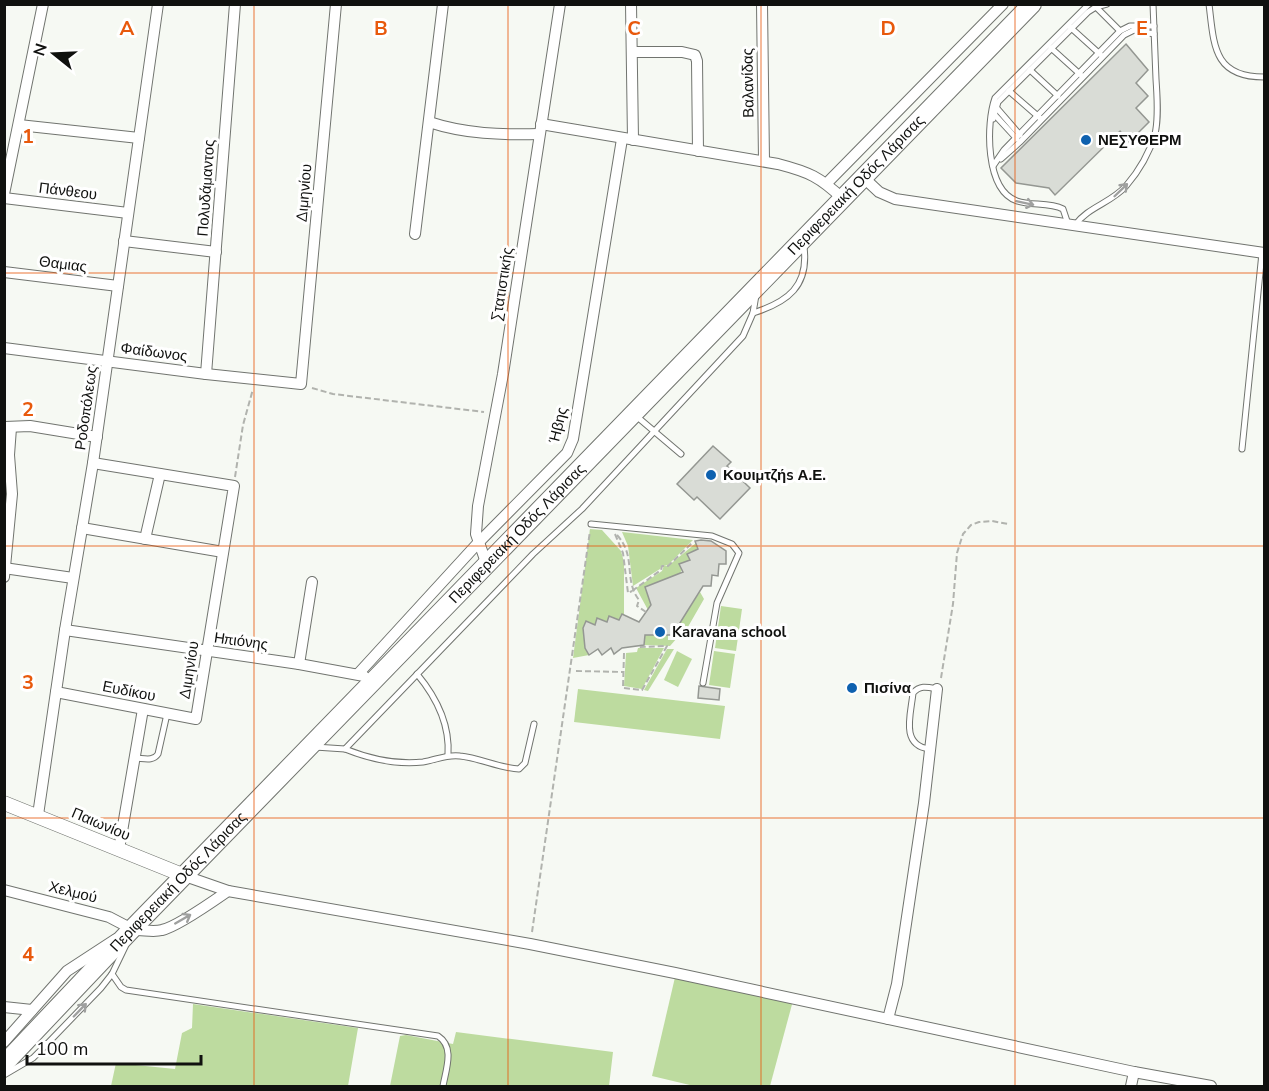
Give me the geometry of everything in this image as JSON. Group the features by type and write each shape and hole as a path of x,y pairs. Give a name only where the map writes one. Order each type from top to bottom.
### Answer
{"highway":[{"name":"Περιφερειακή Οδός Λάρισας","path":"4,1064 132,929 1032,4"}],"street":[{"path":"4,194 43,4"},
{"name":"Ροδοπόλεως","path":"38,815 73,578 97,437 158,4"},
{"name":"Πολυδάμαντος","path":"206,374 235,4"},
{"name":"Διμηνίου","path":"301,384 336,4"},
{"path":"416,234 443,4"},
{"name":"Στατιστικής","path":"487,565 478,543 476,522 478,506 503,374 560,4"},
{"name":"Ήβης","path":"358,674 478,543 567,453 573,439 627,140 632,52 631,4"},
{"name":"Βαλανίδας","path":"762,4 764,161"},
{"path":"827,183 1003,4"},
{"path":"632,52 682,52 695,55 698,61 698,151"},
{"path":"429,122 474,133 540,129 764,161 805,171 827,183 843,199"},
{"path":"18,125 139,138"},
{"path":"864,178 879,192 895,199 1263,253"},
{"name":"Πάνθεου","path":"4,198 128,213"},
{"path":"124,241 216,252"},
{"name":"Θαμιας","path":"4,272 118,286"},
{"name":"Φαίδωνος","path":"4,348 301,384"},
{"path":"73,578 5,571 12,494 8,427 30,426 97,437"},
{"path":"93,463 234,486"},
{"path":"146,538 160,474"},
{"name":"Διμηνίου","path":"196,718 234,486"},
{"path":"82,528 223,552"},
{"path":"299,664 312,582"},
{"name":"Ηπιόνης","path":"65,630 299,664 376,679"},
{"path":"888,1019 899,973 924,802 937,689"},
{"name":"Ευδίκου","path":"56,692 196,718"},
{"path":"119,849 142,709"},
{"name":"Παιωνίου","path":"4,803 185,876"},
{"path":"185,876 228,891 530,944 1134,1072 1211,1086"},
{"name":"Χελμού","path":"4,890 109,917 132,929"},
{"path":"4,1042 67,971 95,951 132,929 148,932 164,930 228,891"},
{"path":"4,1007 32,1010"},
{"path":"1131,1086 1134,1072"}],"lane":[{"path":"1107,4 1093,5 1007,89 993,109 990,154 999,184 1015,201 1032,205 1057,206 1063,209 1071,224 1113,198 1123,189 1138,172 1150,149 1156,131 1157,98 1153,4"},
{"path":"1209,4 1219,58 1227,67 1242,73 1264,77"},
{"path":"1093,5 1122,33"},
{"path":"993,166 1130,26 1154,26"},
{"path":"1070,27 1100,55"},
{"path":"1122,33 1134,30 1154,34"},
{"path":"1050,47 1081,75"},
{"path":"1028,69 1060,97"},
{"path":"1007,89 1039,118"},
{"path":"993,109 1020,138"},
{"path":"753,313 781,302 798,286 806,262 803,240"},
{"path":"1242,448 1263,253"},
{"path":"345,748 533,554 582,509 743,336 753,313 758,287"},
{"path":"634,414 681,454"},
{"path":"591,524 712,536 732,544 739,553 717,603 703,683"},
{"path":"417,674 430,690 441,711 449,741 448,756"},
{"path":"929,749 920,747 910,739 912,703 917,688 923,686 937,689"},
{"path":"134,758 152,759 158,754 167,713"},
{"path":"310,747 345,748 377,759 396,762 413,763 460,756 519,769 525,763 534,724"},
{"path":"4,1075 33,1058 101,988 112,974 132,929"},
{"path":"112,974 126,990 438,1036 448,1047 442,1086"}],"path":[{"path":"234,486 244,418 253,387 258,380"},
{"path":"301,384 333,394 495,414"},
{"path":"937,689 942,673 960,540 965,531 975,523 992,521 1008,524"},
{"path":"530,944 591,524"},
{"path":"646,612 637,606 639,600 632,591 628,551 615,532 623,553 628,593 632,591 661,570 662,566 668,566 700,534"},
{"path":"624,653 623,688 642,690 667,646 638,647"},
{"path":"576,671 624,672"}],"green space":[{"path":"590,529 602,530 621,551 624,562 624,616 621,615 619,620 607,622 597,618 595,625 586,621 584,638 589,655 573,658"},
{"path":"622,532 693,540 668,565 662,565 660,569 633,586 628,546"},
{"path":"696,543 698,549 687,554 690,560 679,564 682,570 678,576 645,587 651,605 648,610 636,588 662,571 664,565 668,566"},
{"path":"700,592 704,599 685,632 678,632 677,623"},
{"path":"721,606 742,609 736,651 715,648"},
{"path":"645,635 668,635 668,640 674,640 675,636 677,638 670,646 644,645"},
{"path":"638,648 664,648 642,689 624,686 626,653 637,652"},
{"path":"667,649 674,649 648,691 644,690"},
{"path":"677,651 692,659 678,687 664,680"},
{"path":"714,651 735,654 730,688 709,685"},
{"path":"578,689 725,706 720,739 574,722"},
{"path":"676,973 794,997 770,1086 694,1086 652,1076"},
{"path":"193,1004 358,1028 348,1086 111,1086 116,1063 175,1069 182,1033 192,1028"},
{"path":"456,1032 613,1052 609,1086 390,1086 400,1036 406,1035 453,1044"}],"building":[{"path":"1126,44 1148,70 1136,83 1148,96 1136,108 1149,122 1129,142 1120,131 1055,195 1049,188 1016,183 1001,168"},
{"name":"Κουιμτζήs Α.Ε.","path":"713,446 731,462 727,466 750,488 720,519 697,497 694,500 677,484"},
{"path":"695,541 711,541 726,551 726,564 719,564 718,576 712,575 711,586 703,586 678,626 678,635 645,635 644,645 622,648 614,654 611,648 602,655 598,649 589,655 585,648 583,628 586,621 595,625 597,618 607,622 609,616 619,620 622,614 639,622 651,605 645,587 683,572 679,564 690,560 687,554 698,549"},
{"path":"699,686 720,689 719,700 698,698"}],"place":[{"name":"ΝΕΣΥΘΕΡΜ","path":"1086,140"},
{"name":"Κουιμτζήs Α.Ε.","path":"711,475"},
{"name":"Karavana school","path":"660,632"},
{"name":"Πισίνα","path":"852,688"}]}
